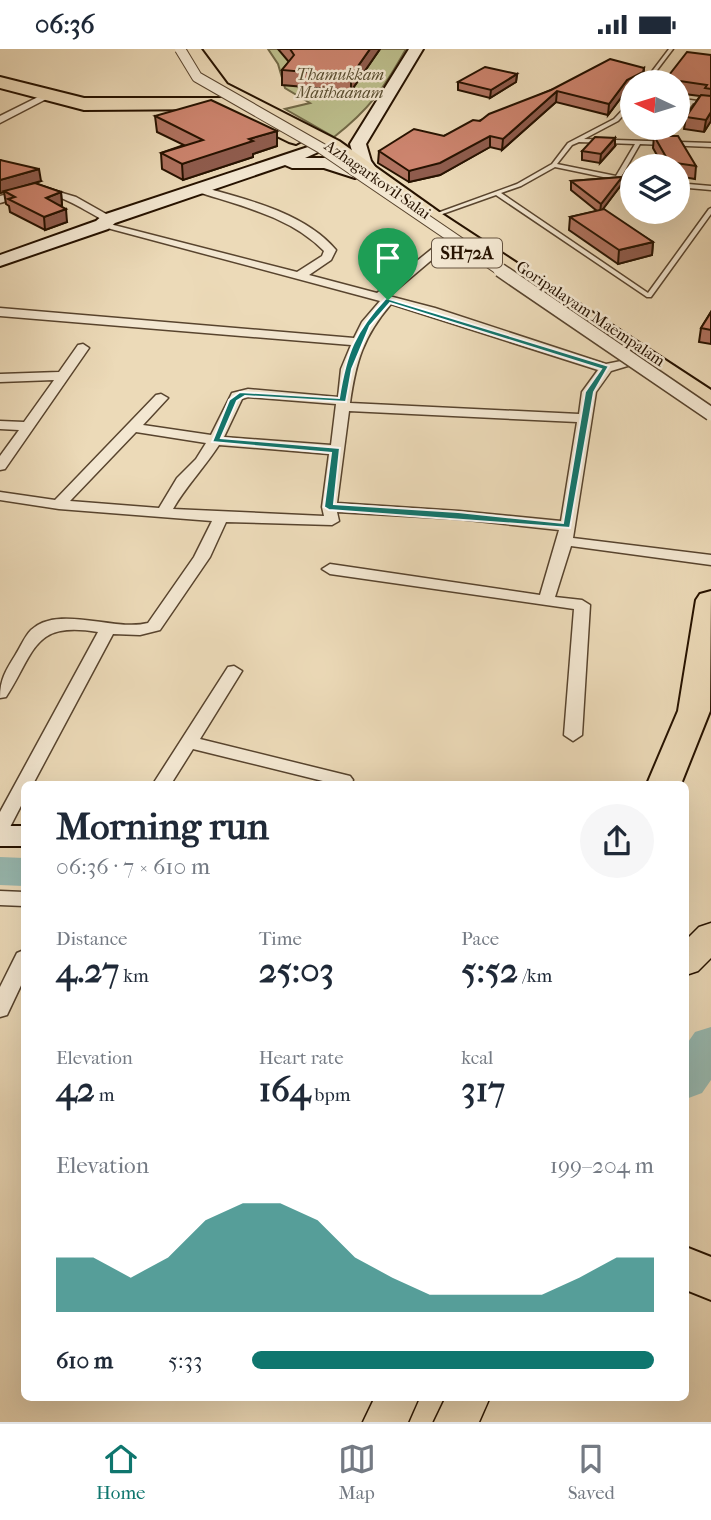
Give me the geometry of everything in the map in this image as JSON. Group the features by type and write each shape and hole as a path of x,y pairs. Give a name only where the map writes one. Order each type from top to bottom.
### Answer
{"highway":[{"path":"192,49 206,65 218,95"},
{"name":"Azhagarkovil Salai","path":"0,82 84,103 149,103 218,95 324,147 711,401"},
{"name":"Azhagarkovil Salai","path":"364,174 616,365 686,400 711,421"},
{"path":"665,781 694,711 711,600"},
{"path":"689,1269 711,1279"}],"main road":[{"path":"272,165 326,163 364,174 358,144 416,49"},
{"path":"0,261 324,147 367,129"},
{"path":"0,836 21,836"},
{"path":"689,959 711,936"},
{"path":"385,1422 395,1401"},
{"path":"456,1422 466,1401"}],"street":[{"name":"Goripalayam Maempalam","path":"180,49 197,77 321,148 711,414"},
{"path":"0,120 49,96"},
{"path":"0,200 29,190 59,195 106,222 616,365 589,392 566,533 546,601"},
{"path":"202,190 276,215 323,240 330,250 327,258 298,277"},
{"path":"0,496 59,505 163,513 332,521 329,507 348,369 366,325 384,299 437,250 456,245"},
{"path":"0,312 359,342"},
{"path":"0,466 83,348"},
{"path":"0,378 65,376"},
{"path":"163,513 182,481 201,462 215,440 233,400 243,394 343,404 584,418"},
{"path":"59,505 92,466 161,398"},
{"path":"0,425 28,426"},
{"path":"133,428 215,440 336,450"},
{"path":"329,507 458,515 711,560"},
{"path":"0,693 37,633 46,626 66,624 146,630 160,621 202,557 221,517"},
{"path":"330,569 582,605 573,735"},
{"path":"26,781 108,628"},
{"path":"164,781 234,671"},
{"path":"189,742 344,780"},
{"path":"0,829 21,790"},
{"path":"0,898 21,899"},
{"path":"0,1009 21,964"}],"lane":[{"path":"658,49 670,50"},
{"path":"655,70 670,50"},
{"path":"690,104 692,101 711,104"},
{"path":"432,216 498,194 554,165 575,140 620,115"},
{"path":"575,140 711,145"},
{"path":"554,165 618,177 639,142"},
{"path":"690,186 711,188"},
{"path":"498,194 649,296 711,210"}],"green space":[{"name":"Thamukkam Maithaanam","path":"268,49 406,49 375,97 334,137 285,109 310,103 285,88 278,64"}],"building":[{"path":"290,49 370,49 351,76 282,70 294,55"},
{"path":"687,52 711,55 711,89 705,88 707,85 690,83 690,70 673,70"},
{"path":"610,59 644,68 620,70 620,89 609,104 557,91 503,139 490,136 440,163 409,171 379,151 414,129 444,136 473,120 480,121 489,114 551,90"},
{"path":"485,67 517,74 491,90 458,82"},
{"path":"701,95 711,96 711,112 706,120 690,118 690,111"},
{"path":"211,100 277,131 182,164 161,153 203,140 155,116"},
{"path":"595,137 615,138 601,154 582,151"},
{"path":"656,140 680,140 689,154 664,154"},
{"path":"0,160 39,169 0,180"},
{"path":"620,177 601,204 571,181"},
{"path":"35,183 61,192 46,198 66,209 44,217 8,199 15,197 4,191"},
{"path":"604,209 620,220 620,224 626,224 653,242 619,250 570,217"},
{"path":"711,312 711,330 701,328"}],"waterway":[{"path":"0,871 21,872"},
{"path":"689,1076 711,1045"}],"route":[{"path":"388,300 431,311 606,368 589,392 567,526 458,515 329,507 336,450 215,440 233,400 243,394 343,401 348,369 366,325 388,300"}]}
